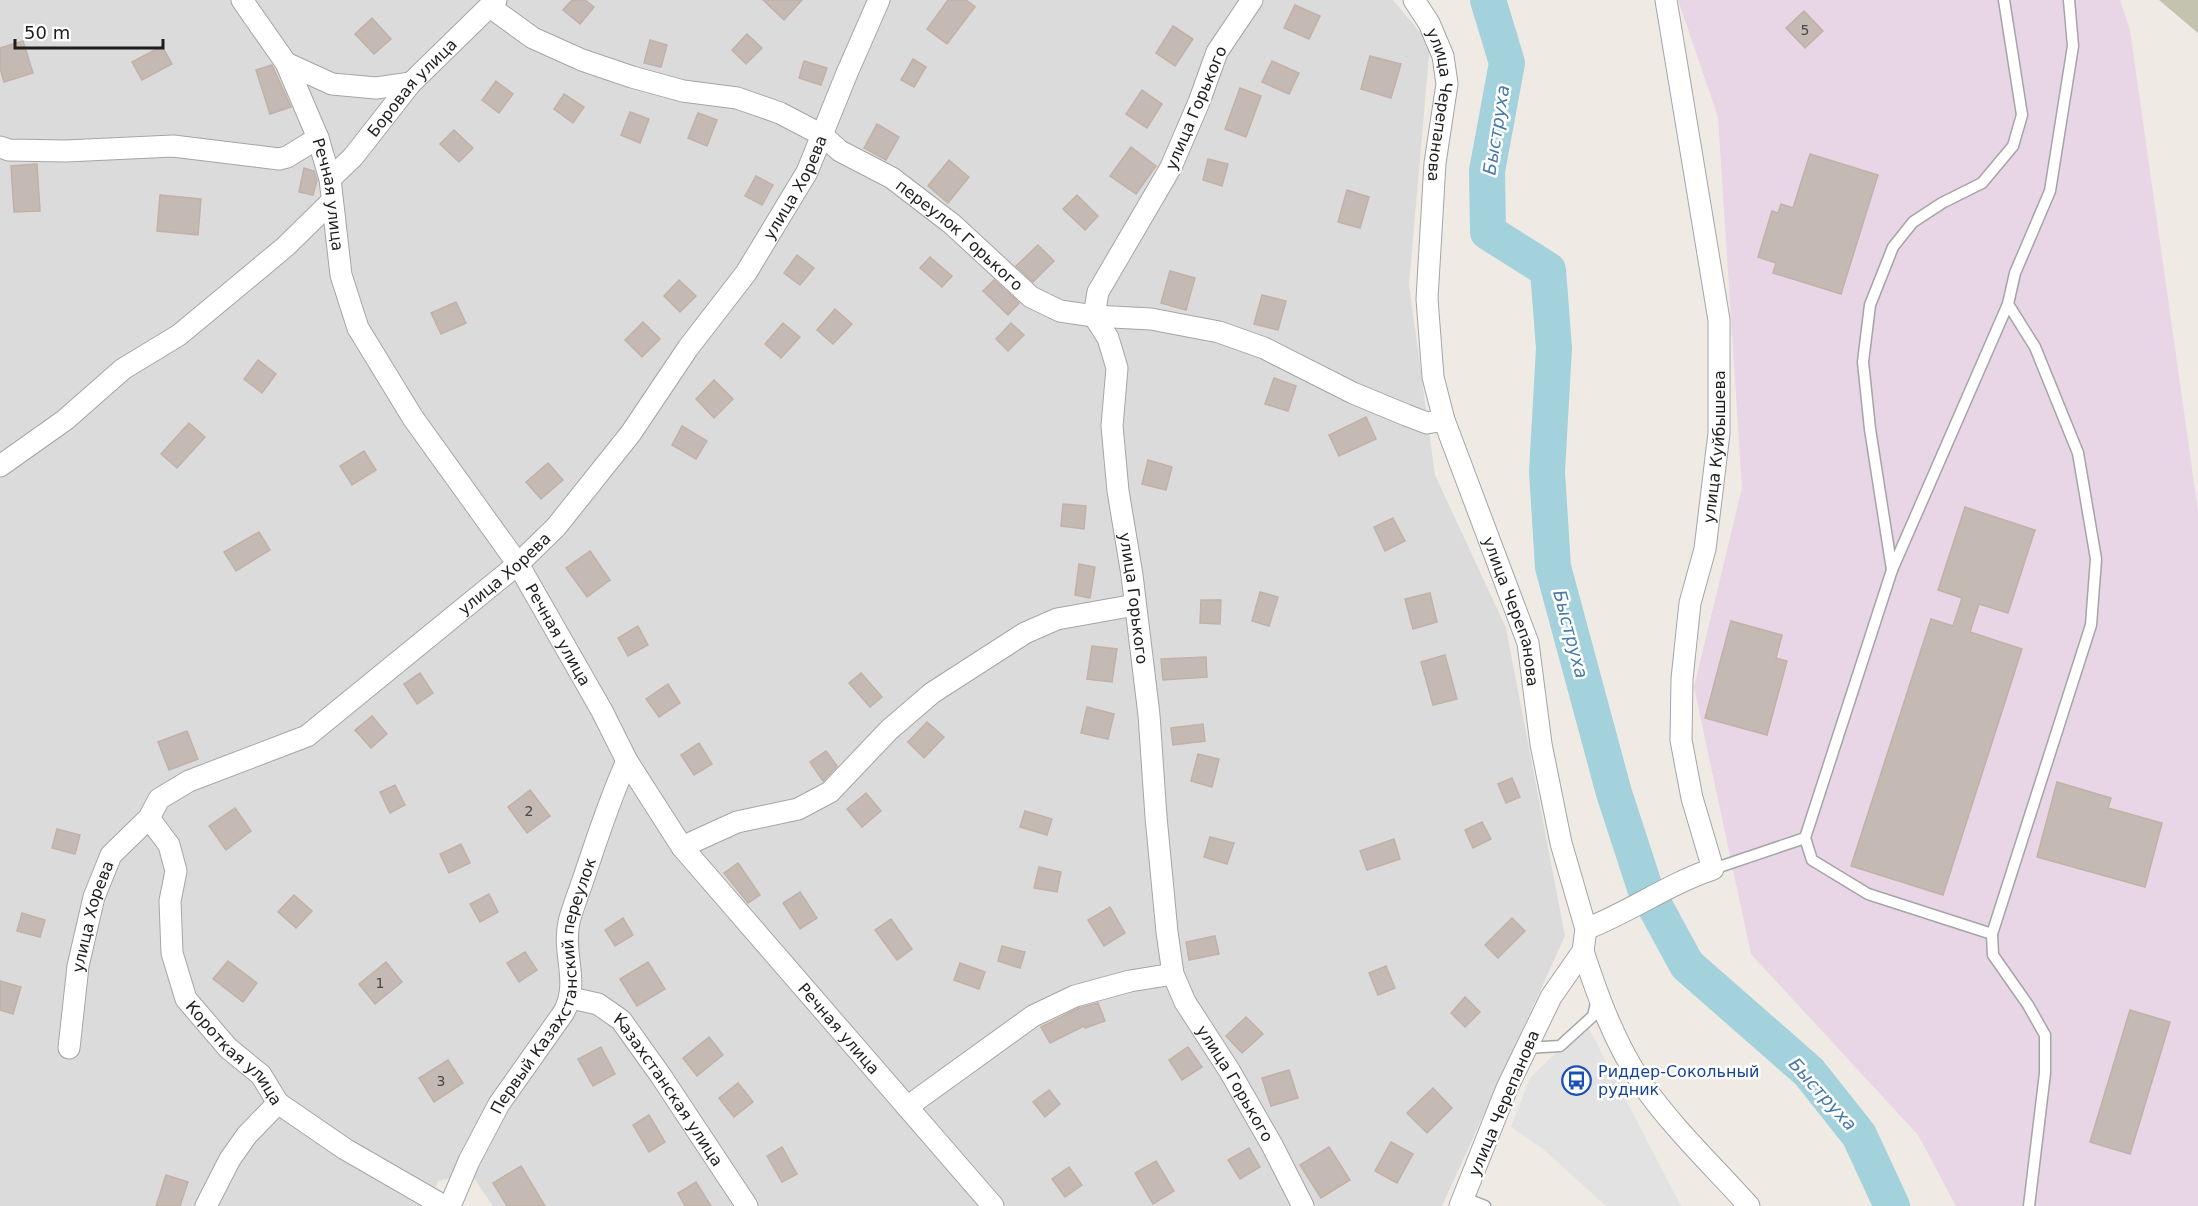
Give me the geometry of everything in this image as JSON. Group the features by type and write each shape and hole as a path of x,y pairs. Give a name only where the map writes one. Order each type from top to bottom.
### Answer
{"street":[{"name":"Речная улица","path":"242,0 286,63 318,138 330,179 341,275 358,328 413,418 518,564 602,711 627,761 682,847 993,1206"},
{"name":"улица Хорева","path":"69,1048 78,966 94,897 111,855 149,818 159,799 189,781 307,736 518,564 556,527 631,433 688,348 746,273 807,172 879,0"},
{"name":"улица Горького","path":"1251,0 1217,52 1199,102 1171,167 1098,292 1094,316 1108,338 1117,368 1112,426 1118,491 1149,715 1156,817 1173,974 1185,1002 1229,1070 1272,1145 1302,1206"},
{"name":"улица Черепанова","path":"1414,0 1429,23 1443,56 1447,84 1435,164 1427,299 1433,377 1444,420 1528,643 1540,744 1561,843 1586,928 1583,951 1551,997 1526,1048 1462,1202"},
{"name":"улица Куйбышева","path":"1666,0 1719,320 1719,433 1705,549 1690,603 1682,679 1681,740 1692,798 1713,869"},
{"name":"переулок Горького","path":"493,3 533,38 582,60 683,91 737,99 780,112 822,135 840,151 901,184 952,224 1031,297 1060,311 1094,316 1151,319 1219,332 1264,348 1353,393 1426,423 1444,420"},
{"name":"Боровая улица","path":"330,179 353,157 411,83 493,3"},
{"path":"286,63 333,84 376,88 411,83"},
{"path":"0,147 9,150 66,151 173,146 279,159 318,138"},
{"path":"0,466 64,420 123,369 178,335 285,247 331,202"},
{"path":"682,847 737,822 798,809 830,792 889,730 932,693 1025,633 1058,619 1135,605"},
{"name":"Первый Казахстанский переулок","path":"450,1206 469,1161 499,1104 564,1012 571,998 572,983 567,952 569,922 616,786 627,761"},
{"name":"Короткая улица","path":"149,818 169,845 176,871 170,901 172,953 186,999 228,1048 261,1075 278,1103 345,1149 444,1206"},
{"path":"1586,928 1613,918 1691,876 1713,869"},
{"path":"1583,951 1598,996 1616,1036 1643,1085 1691,1143 1749,1206"},
{"path":"907,1107 1033,1016 1076,996 1130,981 1173,974"},
{"name":"Казахстанская улица","path":"571,998 598,1004 621,1020 747,1206"},
{"path":"206,1206 230,1159 247,1136 278,1103"}],"lane":[{"path":"1892,570 1870,429 1863,362 1869,305 1893,247 1913,222 1942,203 1982,183 2013,146 2022,115 2004,0"},
{"path":"1992,934 1868,894 1812,860 1805,838 1892,570 2008,304 2015,273 2050,190 2073,46 2069,0"},
{"path":"2008,304 2035,347 2078,453 2096,558 2091,625 1992,934 1993,955 2028,1005 2045,1035 2045,1073 2029,1206"},
{"path":"1713,869 1805,838"},
{"path":"1526,1048 1560,1046 1593,1016 1598,996"},
{"path":"1462,1202 1485,1206"}],"shaded area":[{"path":"0,0 1393,0 1430,44 1409,285 1435,475 1506,628 1565,936 1442,1206 493,1206 471,1174 438,1181 429,1206 0,1206"},
{"path":"1678,0 2120,0 2130,30 2198,511 2198,1206 1956,1206 1918,1135 1751,954 1694,687 1742,488 1718,117"},
{"path":"2159,0 2198,0 2198,33"},
{"path":"1586,1023 1681,1206 1606,1206 1543,1149 1511,1127 1530,1078"}],"building":[{"path":"572,0 585,0 594,7 580,24 563,10"},
{"path":"763,0 802,0 784,20"},
{"path":"948,0 966,0 975,7 947,44 927,29"},
{"path":"1295,5 1320,16 1309,39 1284,28"},
{"path":"1804,11 1823,31 1805,48 1786,28"},
{"path":"372,18 391,39 374,54 355,34"},
{"path":"1173,26 1193,39 1175,66 1156,53"},
{"path":"747,34 762,48 746,64 732,50"},
{"path":"650,40 667,45 661,67 644,63"},
{"path":"23,41 33,73 4,82 0,68 0,48"},
{"path":"162,46 172,64 142,80 132,62"},
{"path":"1370,56 1401,64 1391,98 1361,89"},
{"path":"913,59 926,67 914,87 901,80"},
{"path":"804,61 827,68 821,85 799,78"},
{"path":"1272,61 1299,73 1289,94 1262,82"},
{"path":"272,65 291,107 270,114 256,70"},
{"path":"496,81 513,94 499,113 482,100"},
{"path":"1240,88 1261,96 1246,137 1225,129"},
{"path":"1142,90 1162,104 1147,128 1126,114"},
{"path":"564,94 584,107 573,123 554,109"},
{"path":"630,112 649,119 640,143 621,135"},
{"path":"698,113 717,120 707,146 688,138"},
{"path":"877,124 899,137 886,160 864,148"},
{"path":"454,130 473,148 459,162 440,144"},
{"path":"1131,147 1156,166 1136,194 1110,176"},
{"path":"1810,154 1878,175 1841,294 1773,273 1776,263 1758,257 1772,211 1778,213 1781,204 1793,208"},
{"path":"1208,159 1228,164 1222,186 1203,180"},
{"path":"949,160 969,177 948,203 928,186"},
{"path":"37,164 40,211 14,212 11,166"},
{"path":"304,168 314,171 317,180 313,195 299,192"},
{"path":"756,176 773,185 762,205 745,196"},
{"path":"1347,190 1369,197 1360,228 1338,222"},
{"path":"160,195 201,199 198,235 157,231"},
{"path":"1077,195 1098,216 1085,230 1063,209"},
{"path":"1038,245 1054,261 1033,282 1016,266"},
{"path":"797,255 814,268 800,285 784,273"},
{"path":"930,257 952,276 942,287 920,268"},
{"path":"1170,271 1195,278 1186,310 1161,303"},
{"path":"679,280 696,296 680,312 664,296"},
{"path":"994,280 1019,303 1008,315 983,291"},
{"path":"1262,295 1286,301 1278,330 1254,324"},
{"path":"456,302 466,323 441,334 431,313"},
{"path":"835,309 852,324 833,344 817,330"},
{"path":"643,322 660,339 642,357 625,340"},
{"path":"783,323 800,337 781,358 765,344"},
{"path":"1011,323 1024,335 1008,351 996,339"},
{"path":"258,360 276,374 262,393 244,379"},
{"path":"1274,378 1296,386 1288,411 1265,404"},
{"path":"714,380 733,399 714,418 696,399"},
{"path":"1366,417 1376,439 1339,456 1329,435"},
{"path":"189,423 205,437 177,468 161,454"},
{"path":"682,426 707,441 696,459 672,445"},
{"path":"364,451 376,470 352,485 340,466"},
{"path":"1148,460 1172,467 1166,490 1142,484"},
{"path":"548,463 563,480 541,499 526,482"},
{"path":"1063,504 1086,506 1084,529 1061,526"},
{"path":"1965,507 2035,530 2008,613 1979,604 1970,632 2022,649 1943,895 1851,866 1931,619 1953,626 1962,598 1938,590"},
{"path":"1393,518 1405,541 1385,551 1374,527"},
{"path":"259,532 270,550 236,571 224,552"},
{"path":"590,551 610,580 587,597 566,568"},
{"path":"1079,564 1095,567 1090,598 1075,595"},
{"path":"1260,592 1278,597 1269,626 1252,621"},
{"path":"1430,593 1437,622 1413,629 1405,599"},
{"path":"1201,600 1221,600 1220,624 1200,623"},
{"path":"1731,621 1782,635 1776,658 1787,661 1767,735 1705,718"},
{"path":"638,626 648,645 628,656 618,638"},
{"path":"1092,646 1117,649 1112,682 1087,679"},
{"path":"1445,655 1457,699 1433,705 1421,662"},
{"path":"1206,657 1207,677 1163,680 1161,659"},
{"path":"420,673 433,693 417,704 404,684"},
{"path":"861,673 882,697 870,707 849,683"},
{"path":"668,684 680,703 659,717 646,699"},
{"path":"1087,707 1114,714 1108,739 1081,733"},
{"path":"372,716 387,734 371,748 355,730"},
{"path":"927,722 944,737 924,758 908,742"},
{"path":"1203,724 1205,741 1173,745 1171,728"},
{"path":"187,731 198,759 169,770 158,742"},
{"path":"699,743 712,764 694,775 681,755"},
{"path":"826,751 837,766 823,781 810,762"},
{"path":"1198,754 1219,759 1212,787 1191,781"},
{"path":"1512,778 1520,797 1506,803 1498,784"},
{"path":"2057,782 2111,798 2108,808 2162,823 2145,887 2037,857"},
{"path":"395,785 405,805 390,813 380,792"},
{"path":"530,790 550,816 527,833 508,807"},
{"path":"866,793 881,811 862,827 847,809"},
{"path":"235,808 251,831 226,850 209,826"},
{"path":"1025,811 1052,819 1047,835 1020,827"},
{"path":"1482,822 1491,839 1473,848 1465,830"},
{"path":"57,829 80,835 75,854 52,848"},
{"path":"1210,837 1234,843 1227,864 1204,857"},
{"path":"1394,839 1400,859 1367,870 1360,851"},
{"path":"461,844 470,863 449,873 440,854"},
{"path":"738,863 760,895 748,903 724,873"},
{"path":"1039,867 1061,872 1057,892 1034,888"},
{"path":"800,892 817,918 800,929 783,903"},
{"path":"489,894 498,912 480,922 470,904"},
{"path":"294,895 312,911 296,928 278,912"},
{"path":"1110,907 1125,933 1104,946 1088,920"},
{"path":"22,913 45,920 40,937 17,931"},
{"path":"623,918 633,935 615,946 605,930"},
{"path":"1512,918 1525,931 1498,958 1485,945"},
{"path":"891,919 912,949 897,960 875,930"},
{"path":"1215,936 1219,954 1189,960 1186,942"},
{"path":"1002,946 1025,952 1020,968 998,961"},
{"path":"525,952 537,970 519,982 507,963"},
{"path":"228,961 257,983 243,1002 213,979"},
{"path":"386,962 402,982 375,1004 359,984"},
{"path":"648,962 665,989 637,1006 620,979"},
{"path":"960,963 985,972 979,989 954,980"},
{"path":"1386,966 1395,988 1378,995 1369,973"},
{"path":"0,981 21,987 13,1014 0,1010"},
{"path":"1465,997 1480,1012 1465,1027 1451,1013"},
{"path":"1098,1003 1105,1021 1085,1028 1084,1026 1050,1043 1041,1027 1079,1008"},
{"path":"2130,1010 2170,1022 2130,1154 2090,1142"},
{"path":"1246,1017 1263,1034 1242,1053 1226,1036"},
{"path":"709,1037 723,1055 697,1076 683,1058"},
{"path":"601,1047 615,1074 593,1086 578,1059"},
{"path":"1188,1047 1202,1067 1182,1080 1169,1060"},
{"path":"448,1060 463,1083 434,1102 419,1078"},
{"path":"1289,1070 1298,1098 1271,1106 1262,1078"},
{"path":"738,1083 753,1102 734,1117 719,1098"},
{"path":"1433,1088 1452,1108 1427,1133 1407,1113"},
{"path":"1049,1090 1060,1104 1045,1117 1033,1102"},
{"path":"649,1115 665,1142 649,1152 633,1125"},
{"path":"1391,1142 1413,1154 1397,1183 1375,1171"},
{"path":"782,1147 797,1174 782,1182 767,1156"},
{"path":"1329,1147 1350,1180 1321,1198 1300,1165"},
{"path":"1249,1148 1260,1167 1240,1179 1228,1160"},
{"path":"1156,1161 1174,1191 1153,1204 1135,1173"},
{"path":"521,1166 545,1206 507,1206 493,1183"},
{"path":"1069,1167 1082,1185 1065,1197 1052,1179"},
{"path":"166,1175 188,1182 180,1206 156,1206"},
{"path":"696,1182 711,1206 685,1206 678,1193"}],"waterway":[{"name":"Быструха","path":"1488,0 1507,63 1487,171 1488,232 1548,270 1554,348 1547,472 1553,567 1614,793 1645,888 1687,965 1809,1072 1859,1135 1892,1206"}],"place":[{"name":"Риддер-Сокольный рудник","path":"1577,1080"}]}
